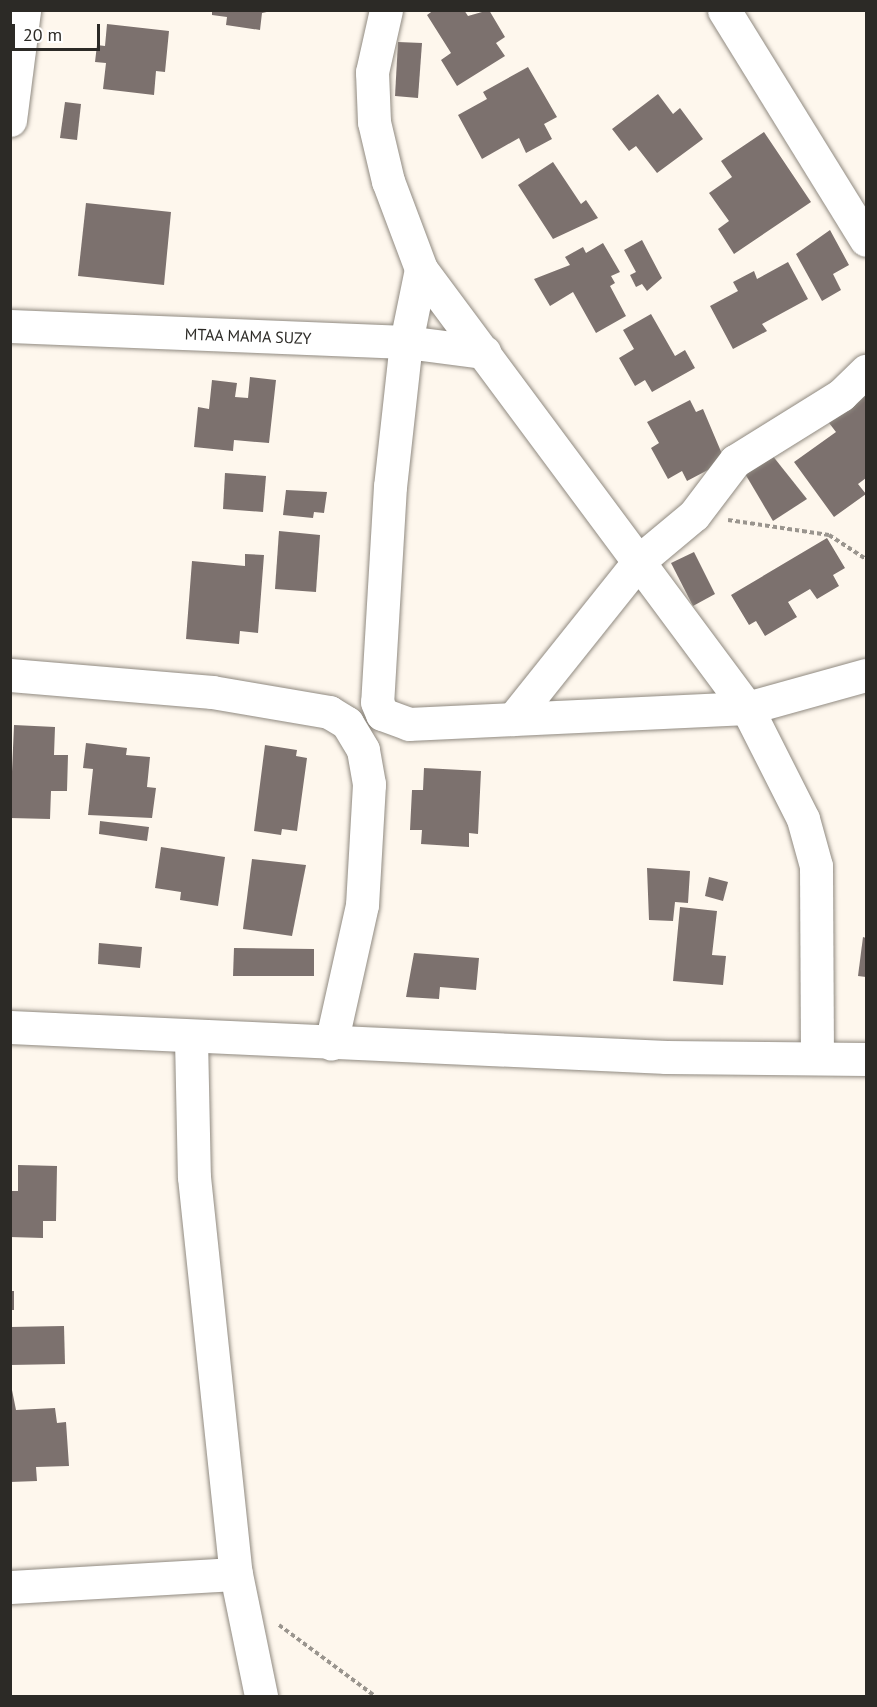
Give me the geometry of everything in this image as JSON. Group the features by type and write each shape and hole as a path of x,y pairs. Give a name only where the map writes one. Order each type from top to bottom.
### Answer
{"street":[{"path":"10,120 24,10"},
{"path":"724,10 867,240"},
{"path":"388,12 372,72 374,122 394,200 421,269 640,560 747,708 786,777 816,866 817,1056"},
{"path":"421,269 406,342 377,702 382,714 409,724 747,708 867,675"},
{"name":"MTAA MAMA SUZY","path":"10,326 406,342 484,351"},
{"path":"513,718 640,560 694,515 735,460 841,394 867,371"},
{"path":"10,675 212,692 329,712 347,723 363,750 369,784 362,905 331,1044"},
{"path":"10,1027 191,1038 666,1057 817,1056 867,1059"},
{"path":"191,1038 194,1177 236,1574 261,1696"},
{"path":"10,1587 236,1574"}],"path":[{"path":"694,515 829,536 867,559"},
{"path":"244,1607 290,1631 375,1696"}],"building":[{"path":"212,10 276,10 262,13 260,30 226,25 227,17 212,15"},
{"path":"434,10 464,10 468,16 489,10 505,37 496,43 505,56 457,86 441,60 451,53 427,15"},
{"path":"107,24 169,31 165,72 156,71 154,95 103,89 106,63 95,62 97,45 105,46"},
{"path":"398,42 422,43 418,98 395,96"},
{"path":"528,67 557,117 544,124 552,139 526,153 519,138 482,159 458,115 487,99 483,92"},
{"path":"658,94 673,114 680,108 703,139 657,173 636,146 629,151 612,129"},
{"path":"65,102 81,104 77,140 60,138"},
{"path":"764,132 811,202 734,254 718,229 729,221 709,193 732,177 721,161"},
{"path":"553,162 581,204 586,200 598,218 553,239 518,185"},
{"path":"86,203 171,212 164,285 78,276"},
{"path":"830,230 849,265 833,274 841,290 822,301 796,254"},
{"path":"642,240 662,278 647,291 642,284 636,287 630,275 636,272 624,250"},
{"path":"603,243 620,272 611,276 615,283 610,286 626,316 596,333 573,292 550,306 534,279 570,265 565,257 583,247 586,253"},
{"path":"788,262 808,299 762,324 767,331 733,349 710,306 738,291 733,282 754,271 757,279"},
{"path":"651,314 675,356 685,350 695,368 652,392 645,380 635,386 619,358 634,349 623,330"},
{"path":"250,377 276,380 269,443 234,440 233,451 194,447 198,407 209,409 212,380 237,383 235,397 248,398"},
{"path":"866,390 866,478 858,484 866,494 834,517 794,462 836,432 826,419"},
{"path":"690,400 696,412 703,409 725,461 687,481 682,471 668,479 651,448 659,443 647,422"},
{"path":"768,450 807,499 773,521 741,467"},
{"path":"225,473 266,476 263,512 223,509"},
{"path":"286,490 327,492 324,513 314,512 313,518 283,515"},
{"path":"279,531 320,535 316,592 275,589"},
{"path":"827,538 845,568 833,575 839,586 817,599 810,589 788,602 797,617 765,636 756,621 749,625 731,595"},
{"path":"694,552 715,594 693,606 671,563"},
{"path":"245,554 264,555 258,633 240,631 239,644 186,639 192,561 245,566"},
{"path":"14,725 55,727 54,755 68,755 67,791 51,791 50,819 10,818"},
{"path":"86,743 127,748 126,755 150,757 147,787 156,788 152,818 88,815 93,769 83,768"},
{"path":"265,745 297,750 296,756 307,758 297,831 282,829 281,835 254,831"},
{"path":"424,768 481,771 478,834 469,833 469,847 421,844 422,830 410,830 412,790 423,790"},
{"path":"100,821 149,827 147,841 99,834"},
{"path":"161,847 225,857 218,906 180,900 181,892 155,888"},
{"path":"252,859 306,865 292,936 243,929"},
{"path":"647,868 690,871 688,903 675,902 673,921 649,920"},
{"path":"709,877 728,882 723,901 705,896"},
{"path":"680,907 717,911 712,955 726,956 723,985 673,981"},
{"path":"863,937 866,938 866,977 858,976"},
{"path":"99,943 142,947 140,968 98,964"},
{"path":"234,948 314,949 314,976 233,976"},
{"path":"414,953 479,958 476,990 440,987 439,999 406,997"},
{"path":"18,1165 57,1166 56,1221 43,1221 43,1238 10,1237 10,1191 18,1191"},
{"path":"10,1291 14,1291 14,1310 10,1310"},
{"path":"64,1326 65,1364 10,1365 10,1327"},
{"path":"10,1380 16,1410 55,1408 57,1423 66,1422 69,1466 36,1467 37,1481 10,1482"}]}
